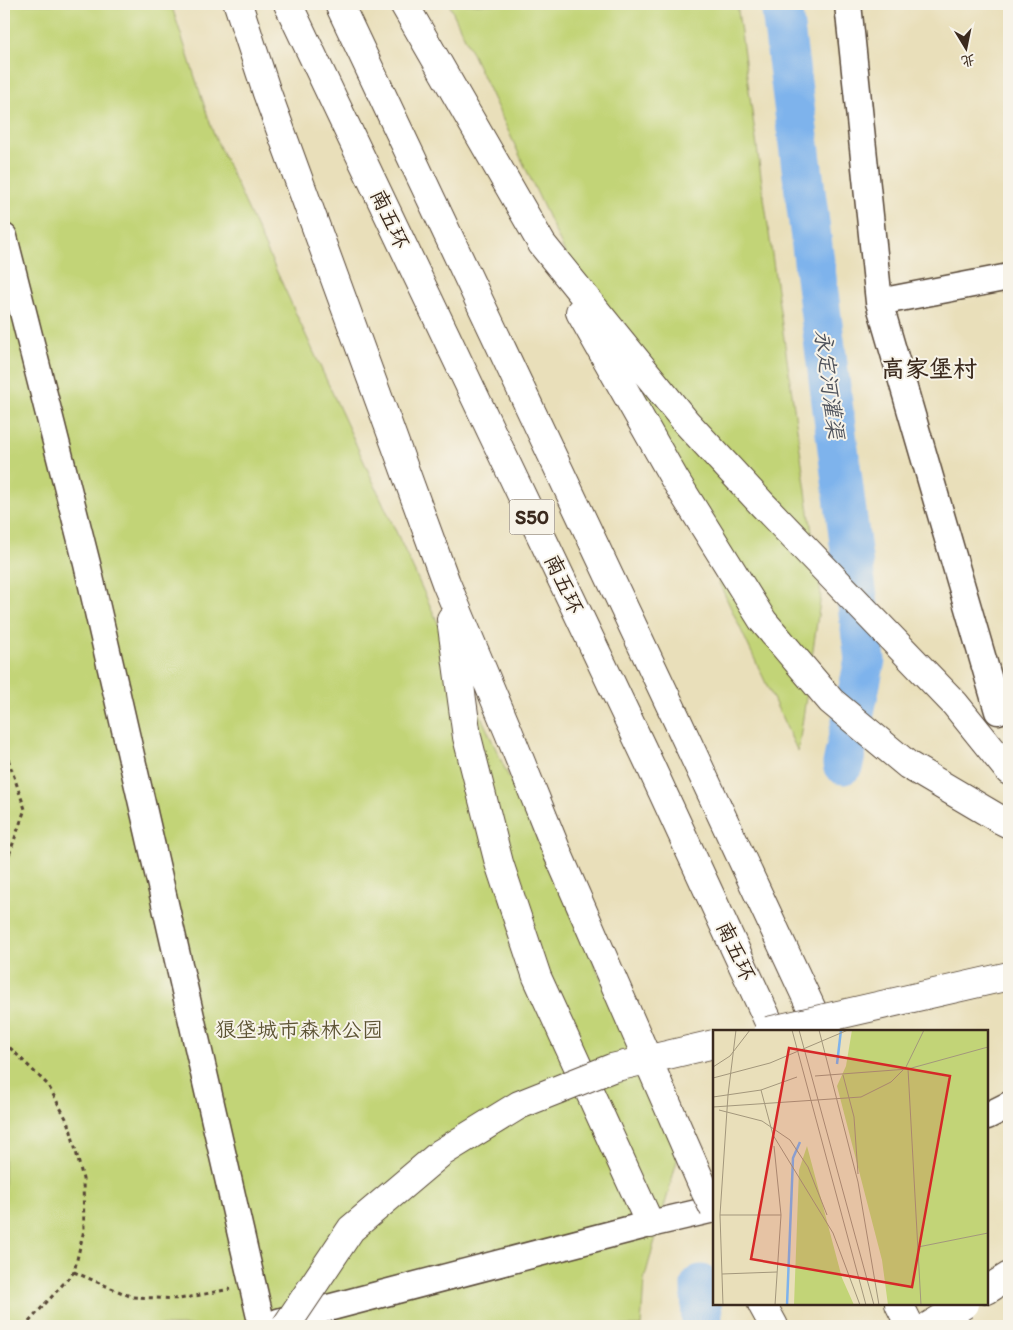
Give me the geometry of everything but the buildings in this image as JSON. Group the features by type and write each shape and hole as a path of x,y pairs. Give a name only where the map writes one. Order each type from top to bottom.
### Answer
{"highway":[{"path":"238,4 267,93 446,583 558,854 713,1207"},
{"name":"南五环","path":"288,4 646,756 773,1030"},
{"name":"南五环","path":"339,4 666,695 822,1030"},
{"path":"404,4 674,478 764,620 831,701 908,765 1009,824"},
{"path":"542,244 677,411 763,505 956,704 1005,766"},
{"path":"446,583 467,738 499,863 537,977 650,1224"},
{"path":"772,1030 1009,976"},
{"path":"286,1326 351,1229 441,1153 519,1105 612,1068 713,1044"},
{"path":"988,1289 1009,1276"},
{"path":"763,1305 774,1326"},
{"path":"900,1305 910,1326"},
{"path":"950,1305 960,1326"},
{"path":"929,1326 963,1305"}],"street":[{"path":"848,4 879,302 998,711"},
{"path":"5,247 87,564 264,1326 650,1224 713,1209"},
{"path":"879,302 1009,278"},
{"path":"988,1116 1009,1105"}],"path":[{"path":"4,753 7,756 25,809 8,858 4,864"},
{"path":"4,1042 48,1085 68,1124 83,1179 84,1230 74,1272 24,1326"},
{"path":"74,1272 132,1297 180,1299 253,1285"}],"green space":[{"name":"狼垡城市森林公园","path":"4,4 171,4 214,135 680,1150 644,1280 641,1326 4,1326"},
{"path":"449,4 737,4 821,595 798,752"}],"waterway":[{"name":"永定河灌渠","path":"781,4 865,660 843,764"},
{"name":"永定河灌渠","path":"701,1285 702,1326"}],"district":[{"name":"高家堡村","path":"929,369"}]}
